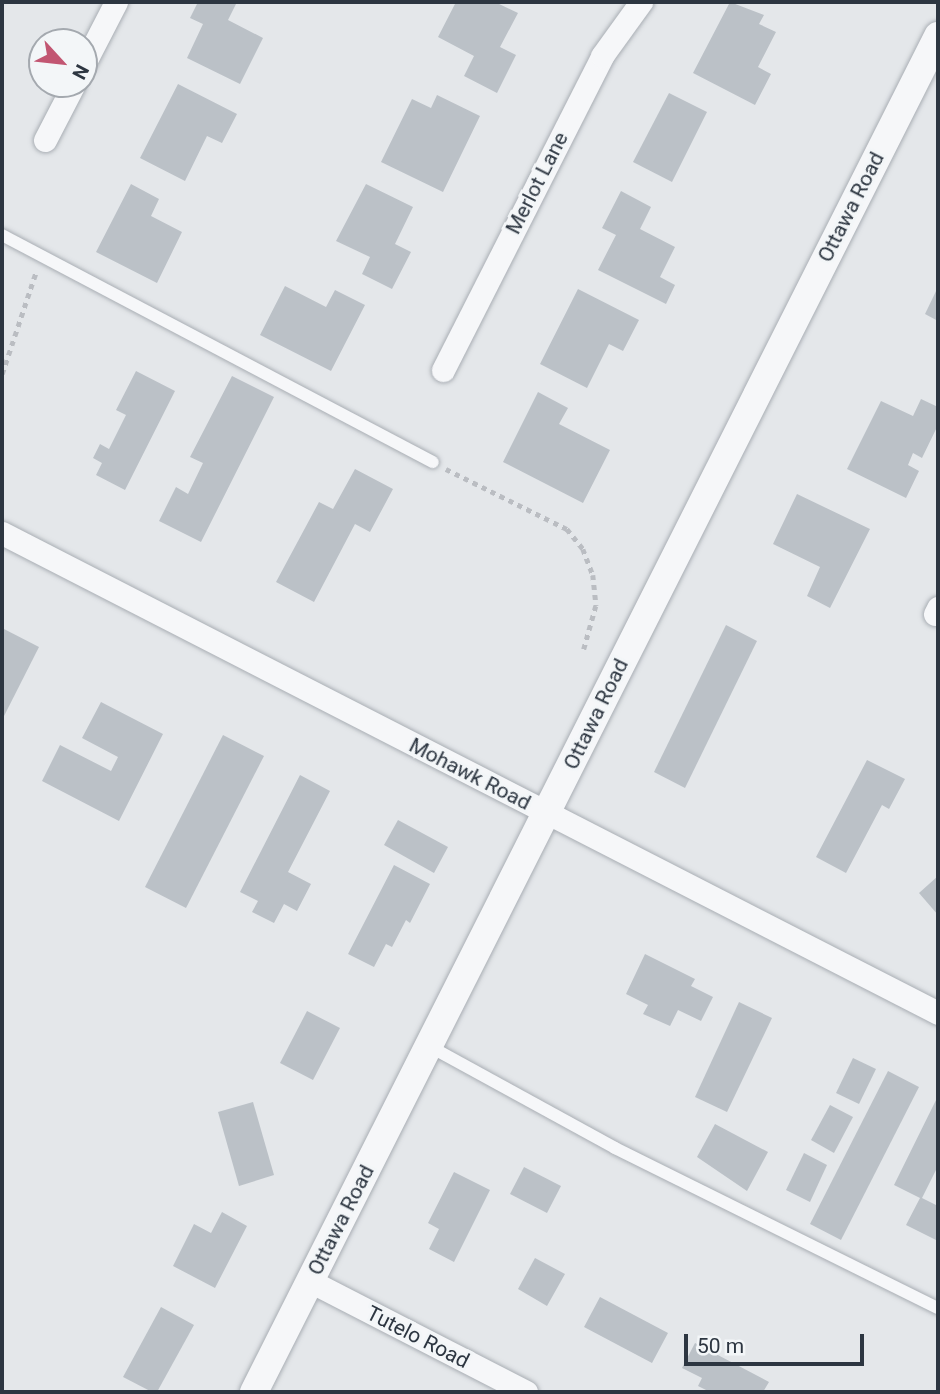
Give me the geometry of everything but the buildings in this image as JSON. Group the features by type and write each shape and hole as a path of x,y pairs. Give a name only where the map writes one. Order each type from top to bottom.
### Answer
{"street":[{"path":"98,37 116,2"},
{"name":"Merlot Lane","path":"443,370 602,56 641,2"},
{"name":"Ottawa Road","path":"254,1392 938,36"},
{"path":"45,140 67,98"},
{"name":"Mohawk Road","path":"2,533 938,1013"},
{"name":"Tutelo Road","path":"310,1281 526,1392"}],"lane":[{"path":"2,235 433,462"},
{"path":"429,1046 615,1148 938,1308"}],"path":[{"path":"2,374 34,286 39,254"},
{"path":"433,462 567,528 583,549 593,575 596,606 584,649"}]}
